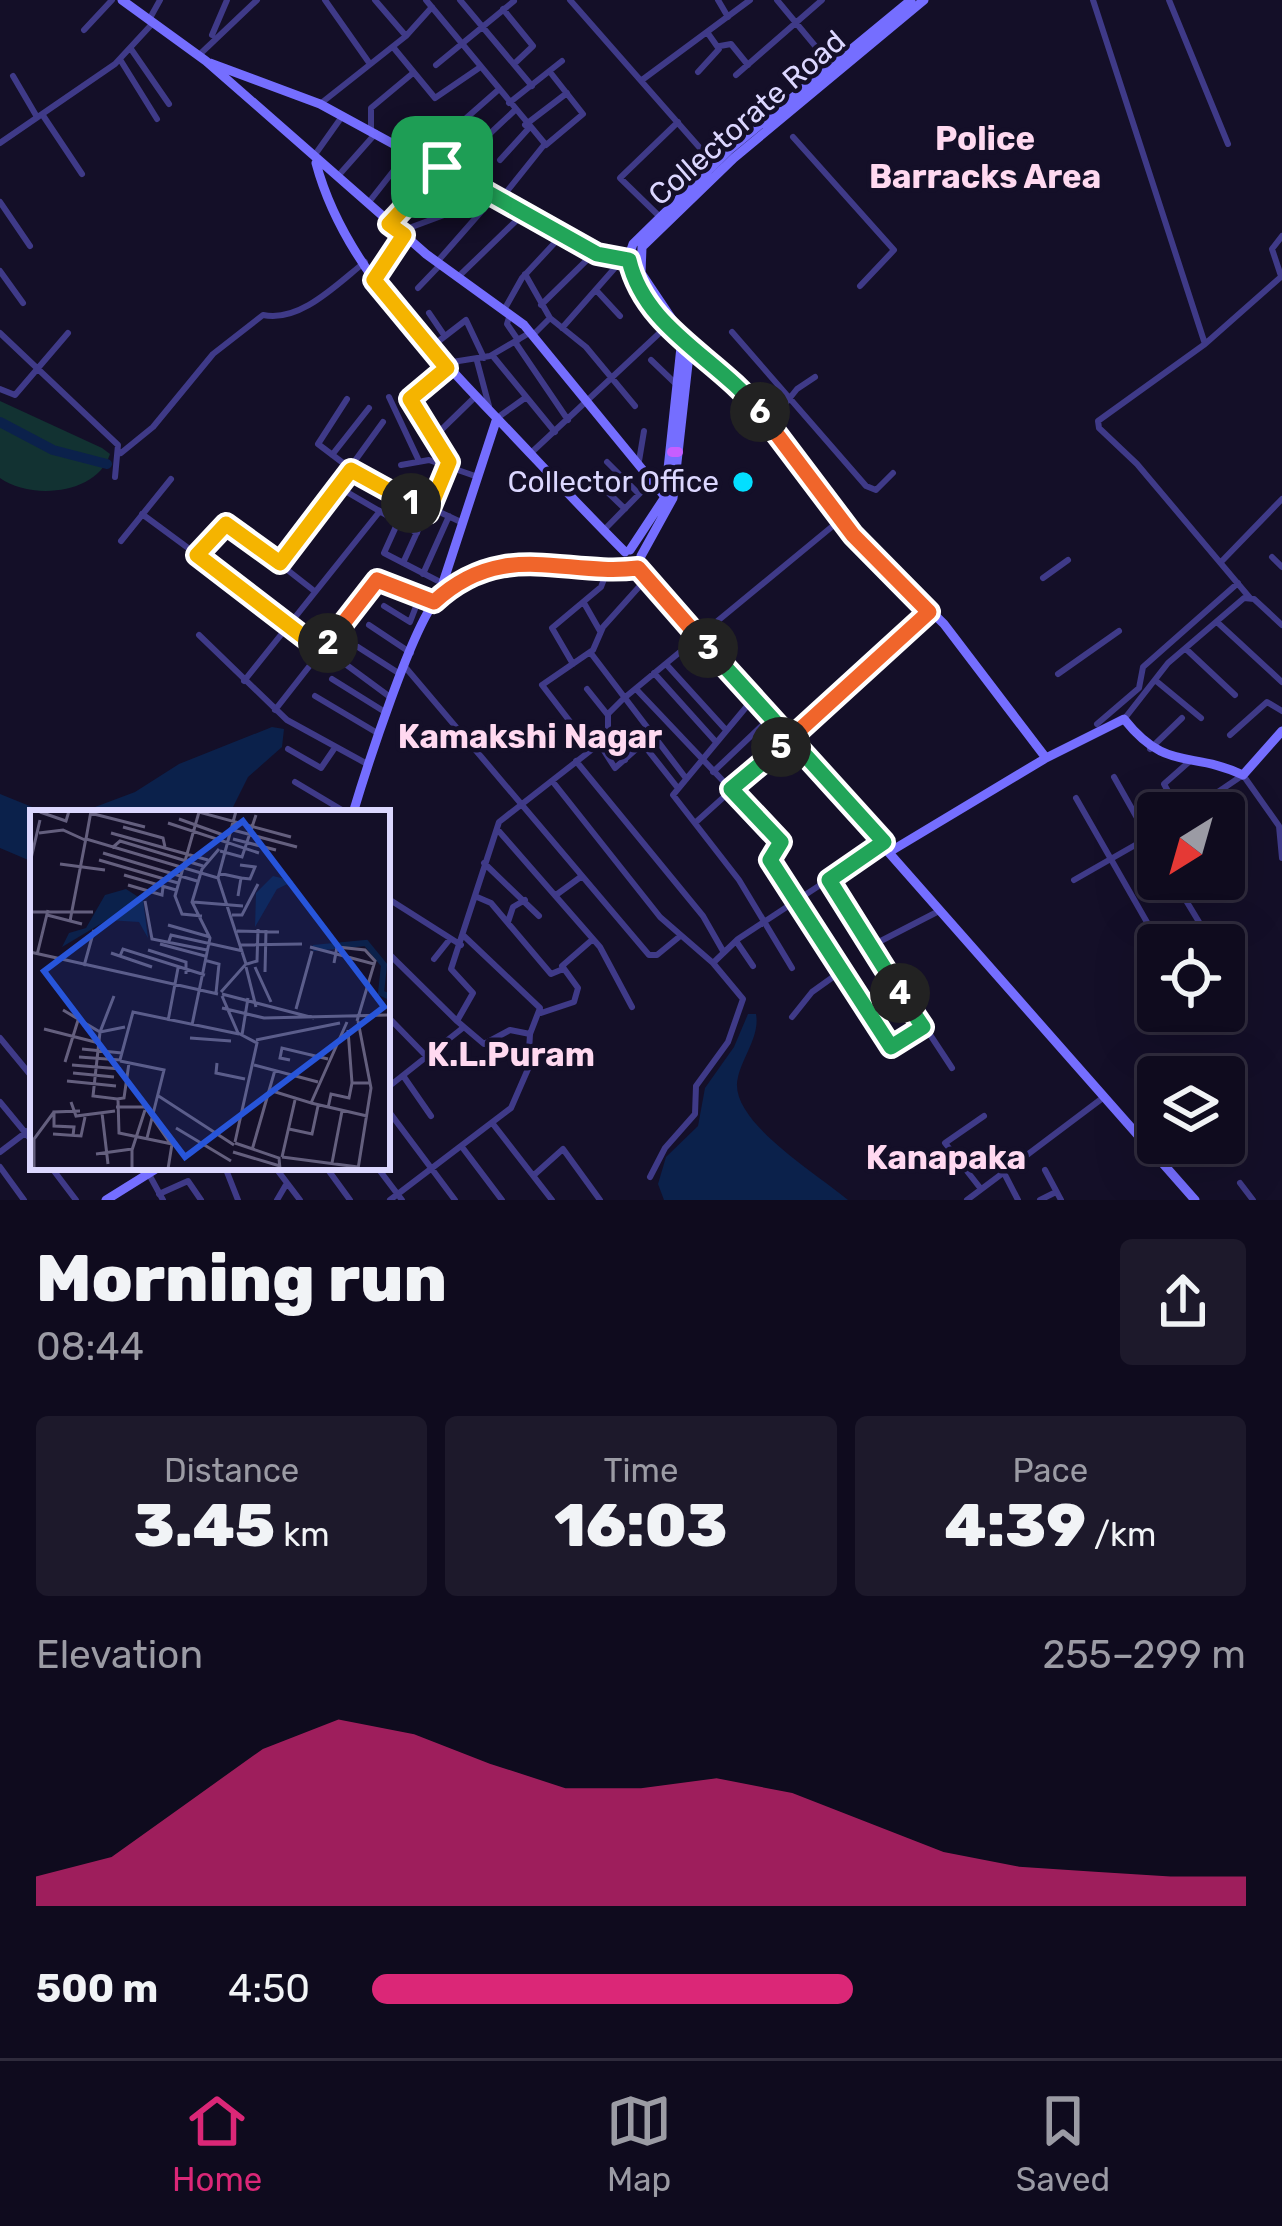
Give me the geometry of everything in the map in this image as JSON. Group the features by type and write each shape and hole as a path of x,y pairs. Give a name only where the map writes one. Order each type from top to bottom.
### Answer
{"street":[{"path":"84,30 112,0"},
{"path":"122,0 202,59 389,224 532,333 665,497"},
{"path":"0,143 120,60 151,21 160,0"},
{"path":"202,59 227,0"},
{"path":"211,39 257,0"},
{"path":"325,0 370,64"},
{"path":"375,0 406,36"},
{"path":"460,0 532,86"},
{"path":"570,0 714,164"},
{"path":"718,0 728,16"},
{"path":"642,80 750,0"},
{"path":"776,0 831,64"},
{"path":"736,75 822,0"},
{"name":"Collectorate Road","path":"629,260 634,244 714,164 911,0"},
{"name":"Collectorate Road","path":"629,260 720,171 924,0"},
{"path":"1094,0 1205,344"},
{"path":"1169,0 1228,144"},
{"path":"436,65 514,1"},
{"path":"320,104 406,36 429,4 544,145"},
{"path":"503,9 533,46 514,64"},
{"path":"707,32 719,47"},
{"path":"698,72 719,47 729,43 748,65"},
{"path":"393,47 438,98 479,68"},
{"path":"131,49 169,104"},
{"path":"202,59 320,104 594,253 629,260 690,346 751,400 841,519 960,643 1046,758"},
{"path":"120,60 157,119"},
{"path":"482,141 532,86 562,62"},
{"path":"418,288 544,145 583,117 550,72"},
{"path":"335,179 374,132 371,108 413,73"},
{"path":"13,76 82,174"},
{"path":"464,120 497,91"},
{"path":"500,160 527,126 568,93"},
{"path":"314,161 343,115"},
{"path":"659,216 624,187 620,176 678,122"},
{"path":"794,136 894,250 860,286"},
{"path":"367,205 410,150"},
{"path":"314,161 322,185 374,280 428,349 603,531 632,552 638,568 752,700 943,909 1195,1200"},
{"path":"389,224 442,167"},
{"path":"374,280 411,226 444,214 477,187"},
{"path":"0,202 29,246"},
{"path":"458,277 523,213"},
{"path":"562,235 525,274 507,312 507,323 568,420"},
{"path":"1282,236 1272,249 1282,278 1205,344 1098,424 1250,598 1282,625"},
{"path":"541,305 594,253"},
{"path":"562,328 629,260"},
{"path":"629,260 636,283 679,341 690,346"},
{"path":"116,477 121,453 153,428 234,335 263,315 277,317 317,300 364,262"},
{"path":"0,271 22,303"},
{"path":"525,274 550,318 635,406"},
{"path":"596,290 620,316"},
{"path":"429,313 444,335"},
{"path":"403,563 448,466 436,435 410,399 445,366 484,358 550,318"},
{"path":"351,810 442,583 478,477 493,414 484,358 466,320 428,349"},
{"path":"530,455 668,325"},
{"path":"732,332 870,489 893,473"},
{"path":"0,333 121,453"},
{"path":"0,389 15,395 68,333"},
{"path":"623,565 673,498 679,341"},
{"path":"649,535 665,497 675,452 690,346"},
{"path":"484,358 555,432"},
{"path":"651,360 677,385"},
{"path":"769,424 815,377"},
{"path":"436,435 476,396"},
{"path":"389,397 418,461"},
{"path":"493,414 526,398"},
{"path":"347,399 316,440 351,470 463,523"},
{"path":"332,455 369,407"},
{"path":"280,563 340,488 383,422"},
{"path":"639,460 644,431"},
{"path":"401,465 418,461 478,477"},
{"path":"608,462 639,494"},
{"path":"593,478 625,509"},
{"path":"603,531 654,478"},
{"path":"121,541 172,479"},
{"path":"340,488 417,533"},
{"path":"1221,562 1282,500"},
{"path":"244,681 380,511"},
{"path":"142,514 393,699"},
{"path":"423,574 449,517"},
{"path":"608,714 841,519"},
{"path":"398,522 383,551 442,583"},
{"path":"197,555 226,524 314,590"},
{"path":"1272,557 1282,567"},
{"path":"1043,578 1068,560"},
{"path":"433,605 477,575 518,563 638,568"},
{"path":"573,664 551,630 603,584 608,568"},
{"path":"591,749 542,687 590,652 601,631 647,578"},
{"path":"275,710 377,580 433,605"},
{"path":"1097,724 1139,688 1143,667 1238,583"},
{"path":"384,606 410,622 421,596"},
{"path":"713,963 736,941 829,880 1124,719 1186,649 1250,598"},
{"path":"584,601 601,631"},
{"path":"695,824 929,612"},
{"path":"1217,622 1282,682"},
{"path":"369,625 412,653"},
{"path":"1058,674 1119,631"},
{"path":"199,635 275,710 368,765"},
{"path":"358,646 404,672 650,955 657,955 679,937"},
{"path":"1186,649 1235,695"},
{"path":"590,652 685,777"},
{"path":"666,664 726,730"},
{"path":"654,674 716,742"},
{"path":"332,679 387,713"},
{"path":"1155,680 1201,718"},
{"path":"587,688 608,714 608,737 625,760"},
{"path":"636,689 781,842 770,859 891,1047 923,1027"},
{"path":"315,696 379,734"},
{"path":"752,700 673,797 766,922 792,968"},
{"path":"1230,734 1267,702 1282,711"},
{"path":"1150,749 1182,718"},
{"path":"713,772 769,719"},
{"path":"1124,719 1150,749 1243,776 1279,826 1282,858"},
{"path":"1217,792 1243,776 1281,735"},
{"path":"599,743 613,767 651,736"},
{"path":"457,1021 472,993 452,971 496,829 608,737"},
{"path":"643,744 677,787"},
{"path":"288,749 322,768 335,747"},
{"path":"577,761 703,916 723,951"},
{"path":"1169,792 1164,785 1190,761"},
{"path":"1114,777 1137,819"},
{"path":"295,782 345,810"},
{"path":"553,782 679,937 713,963 743,1000 728,1042 695,1089 694,1114 666,1147 650,1177"},
{"path":"1076,798 1148,924"},
{"path":"496,829 592,939 632,1007"},
{"path":"1074,880 1137,845"},
{"path":"484,863 539,916"},
{"path":"556,895 582,876"},
{"path":"829,880 952,1068"},
{"path":"477,897 508,922 551,974 563,969 592,939"},
{"path":"390,900 450,938 462,940 536,1000 541,1013"},
{"path":"508,922 513,907 525,900"},
{"path":"1186,900 1199,922"},
{"path":"870,946 943,909"},
{"path":"434,959 450,938"},
{"path":"736,941 753,966"},
{"path":"390,955 484,1044 509,1030 530,1034"},
{"path":"379,1170 396,1198 493,1124 519,1095 530,1034 541,1013 574,1002 578,988 563,969"},
{"path":"792,1017 812,992 840,972"},
{"path":"390,1019 430,1060"},
{"path":"390,1086 430,1060 464,1028"},
{"path":"0,1037 30,1074"},
{"path":"404,1077 431,1116"},
{"path":"967,1200 1104,1096"},
{"path":"0,1102 29,1130 0,1152"},
{"path":"390,1113 454,1200"},
{"path":"981,1189 945,1143 984,1116"},
{"path":"493,1124 553,1200"},
{"path":"462,1147 502,1200"},
{"path":"534,1175 563,1149 600,1200"},
{"path":"0,1167 24,1200"},
{"path":"53,1170 76,1200"},
{"path":"106,1200 123,1196 150,1170"},
{"path":"277,1170 300,1200"},
{"path":"328,1170 350,1200"},
{"path":"1040,1200 1059,1196 1046,1170"},
{"path":"1003,1171 1018,1200"},
{"path":"227,1172 238,1200"},
{"path":"161,1197 188,1181 201,1200"},
{"path":"278,1200 287,1183"},
{"path":"1240,1183 1253,1200"}],"green space":[{"path":"0,401 102,448 110,454 103,468 92,478 61,490 28,489 0,478"}],"water":[{"path":"272,727 284,729 282,747 248,777 232,810 87,810 135,792 179,764"},
{"path":"0,794 40,810 30,810 30,861 0,848"},
{"path":"748,1014 756,1014 757,1022 738,1077 738,1094 746,1111 777,1145 848,1200 664,1200 658,1184 666,1157 698,1126 705,1088 734,1047"}],"waterway":[{"path":"0,422 53,450 107,464"}],"place":[{"name":"Collector Office","path":"743,482"}],"district":[{"name":"Police Barracks Area","path":"985,157"},
{"name":"Kamakshi Nagar","path":"530,736"},
{"name":"K.L.Puram","path":"511,1054"},
{"name":"Kanapaka","path":"946,1157"}],"route":[{"path":"442,167 389,224 404,235 374,280 417,338 447,368 410,399 449,459 428,513 351,470 280,563 226,524 197,555 322,651 377,580 434,602 477,575 518,563 638,568 752,700 789,741 884,842 829,880 923,1027 891,1047 770,860 781,842 731,789 782,747 789,741 793,737 848,689 929,612 853,535 751,400 679,341 636,283 629,260 597,254 442,167"}]}
